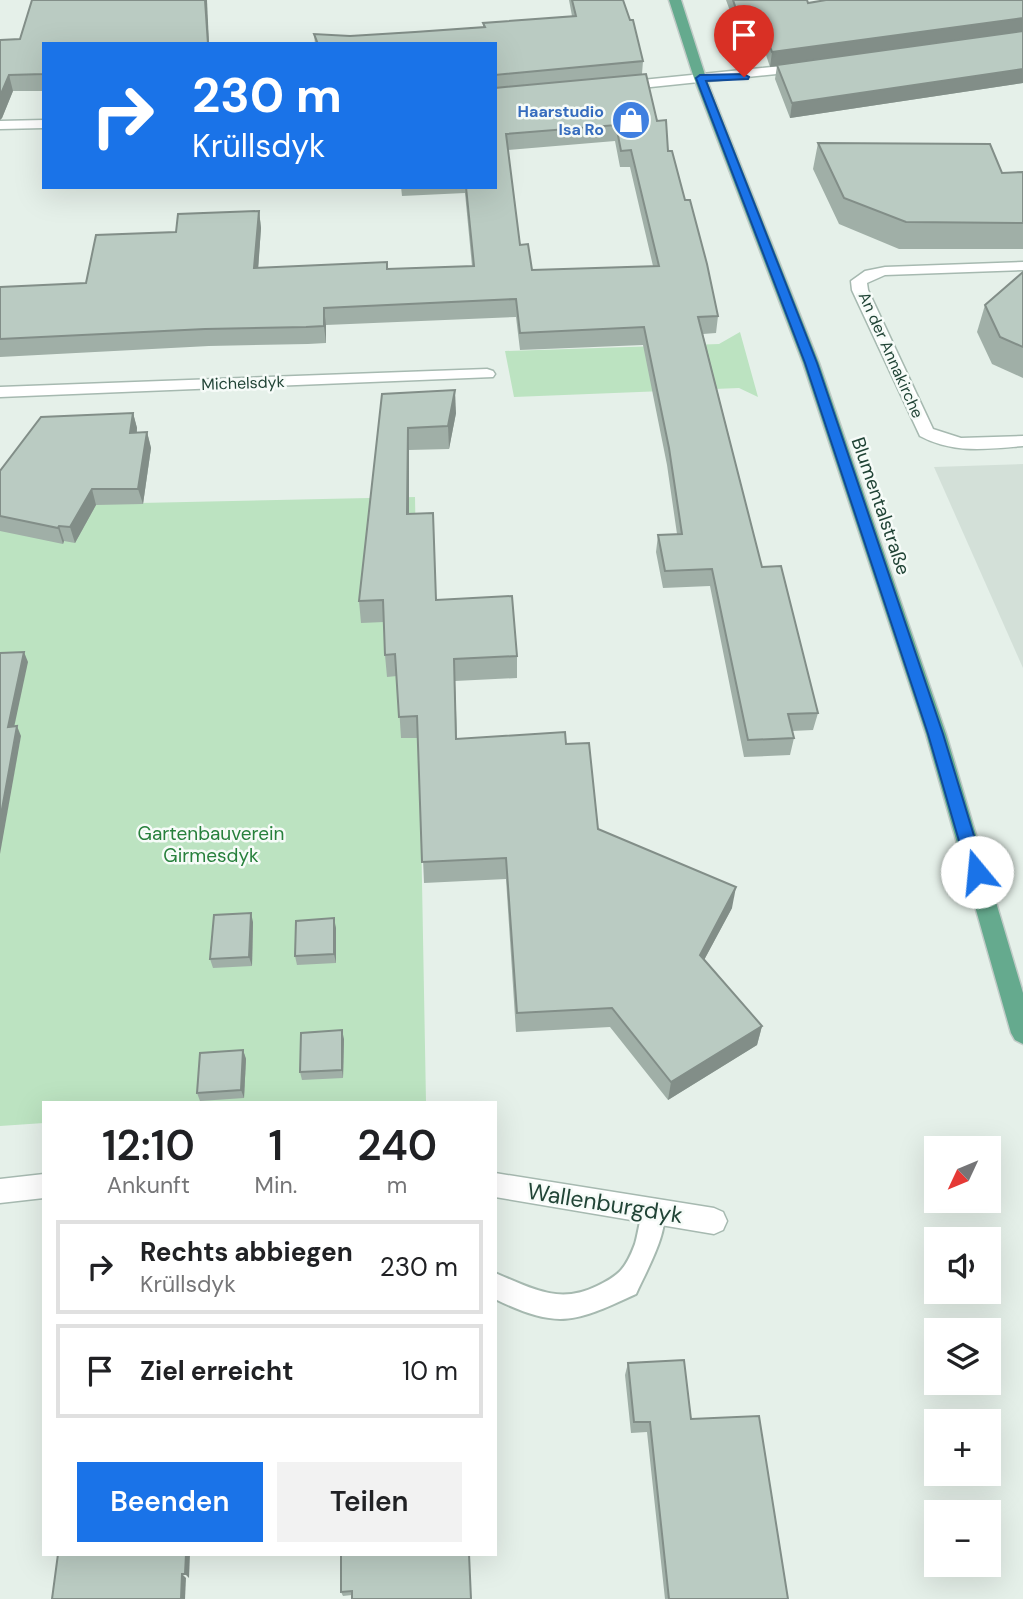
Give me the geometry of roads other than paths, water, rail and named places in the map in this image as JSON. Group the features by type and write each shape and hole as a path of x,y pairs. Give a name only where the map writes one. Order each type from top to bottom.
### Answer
{"main road":[{"name":"Blumentalstraße","path":"675,0 700,78 811,363 936,734 1023,1033"}],"street":[{"path":"603,87 700,78 744,77 821,65"},
{"path":"0,125 42,124"},
{"name":"An der Annakirche","path":"1023,266 885,271 870,274 859,281 860,290 926,432 939,441 959,444 1023,441"},
{"name":"Michelsdyk","path":"0,392 487,374"},
{"name":"Wallenburgdyk","path":"497,1185 715,1221"},
{"path":"0,1191 42,1186"}],"lane":[{"path":"497,1286 517,1298 574,1308 627,1285 646,1246 654,1210"}],"place":[{"name":"Haarstudio Isa Ro","path":"631,120"}],"park label":[{"name":"Gartenbauverein Girmesdyk","path":"211,844"}]}
